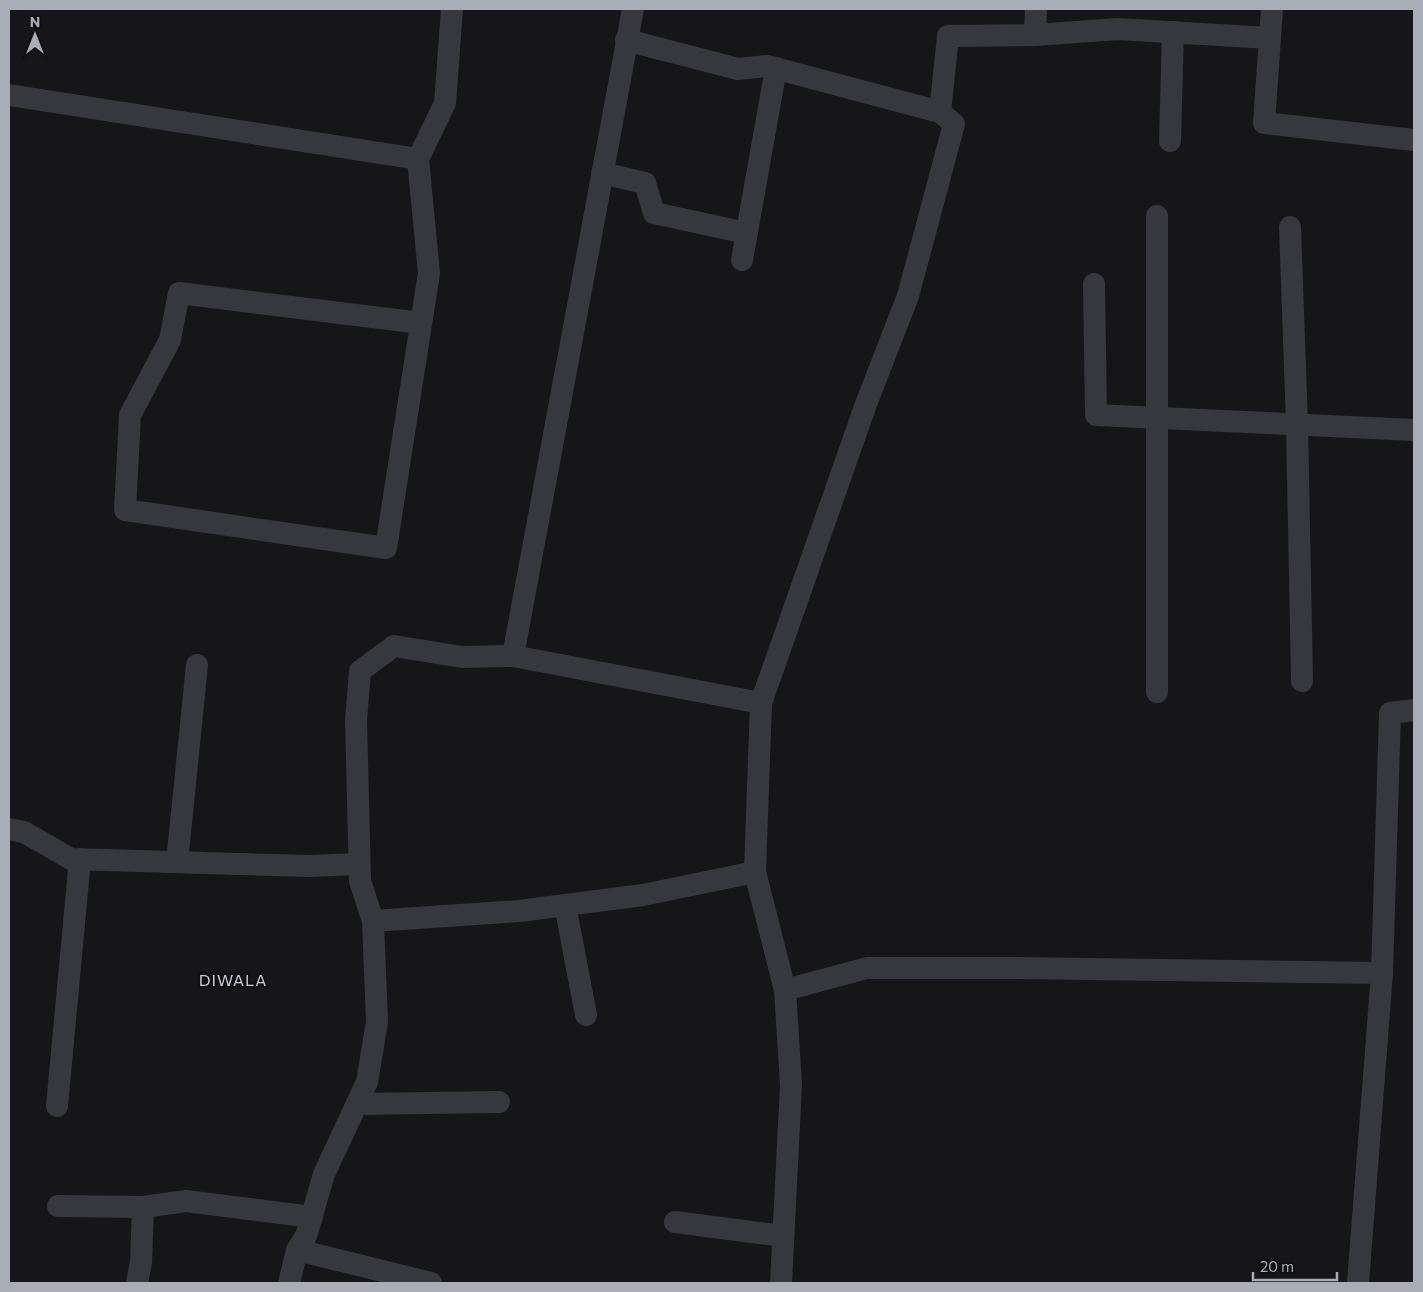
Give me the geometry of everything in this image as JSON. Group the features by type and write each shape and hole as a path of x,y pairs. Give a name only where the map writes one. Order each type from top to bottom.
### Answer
{"street":[{"path":"421,323 179,293 170,340 130,415 125,510 386,548 429,273 418,160 445,103 452,9"},
{"path":"513,656 633,9"},
{"path":"1035,35 1036,9"},
{"path":"1272,9 1264,123 1414,140"},
{"path":"940,112 948,36 1035,35 1118,29 1269,38"},
{"path":"1170,141 1172,32"},
{"path":"626,40 738,69 767,66 776,68 940,112 954,124 908,296 866,404 761,703 755,872 785,990 791,1085 781,1283"},
{"path":"742,260 776,68"},
{"path":"9,96 418,160"},
{"path":"602,173 645,183 654,213 746,233"},
{"path":"1157,216 1157,692"},
{"path":"1290,227 1297,424 1302,681"},
{"path":"1094,284 1096,415 1414,430"},
{"path":"289,1283 297,1250 306,1236 324,1174 367,1082 377,1022 374,921 360,881 359,864 356,720 360,672 394,646 462,657 513,656 761,703"},
{"path":"177,862 197,665"},
{"path":"1358,1283 1382,973 1390,713 1414,710"},
{"path":"9,829 24,832 71,859 309,866 359,864"},
{"path":"57,1106 80,859"},
{"path":"374,921 520,911 643,895 755,872"},
{"path":"565,905 586,1015"},
{"path":"785,990 867,968 1382,973"},
{"path":"357,1104 499,1102"},
{"path":"58,1206 143,1207 186,1201 312,1217"},
{"path":"137,1283 141,1262 143,1207"},
{"path":"675,1222 784,1236"},
{"path":"297,1250 432,1283"}],"district":[{"name":"DIWALA","path":"233,979"}]}
